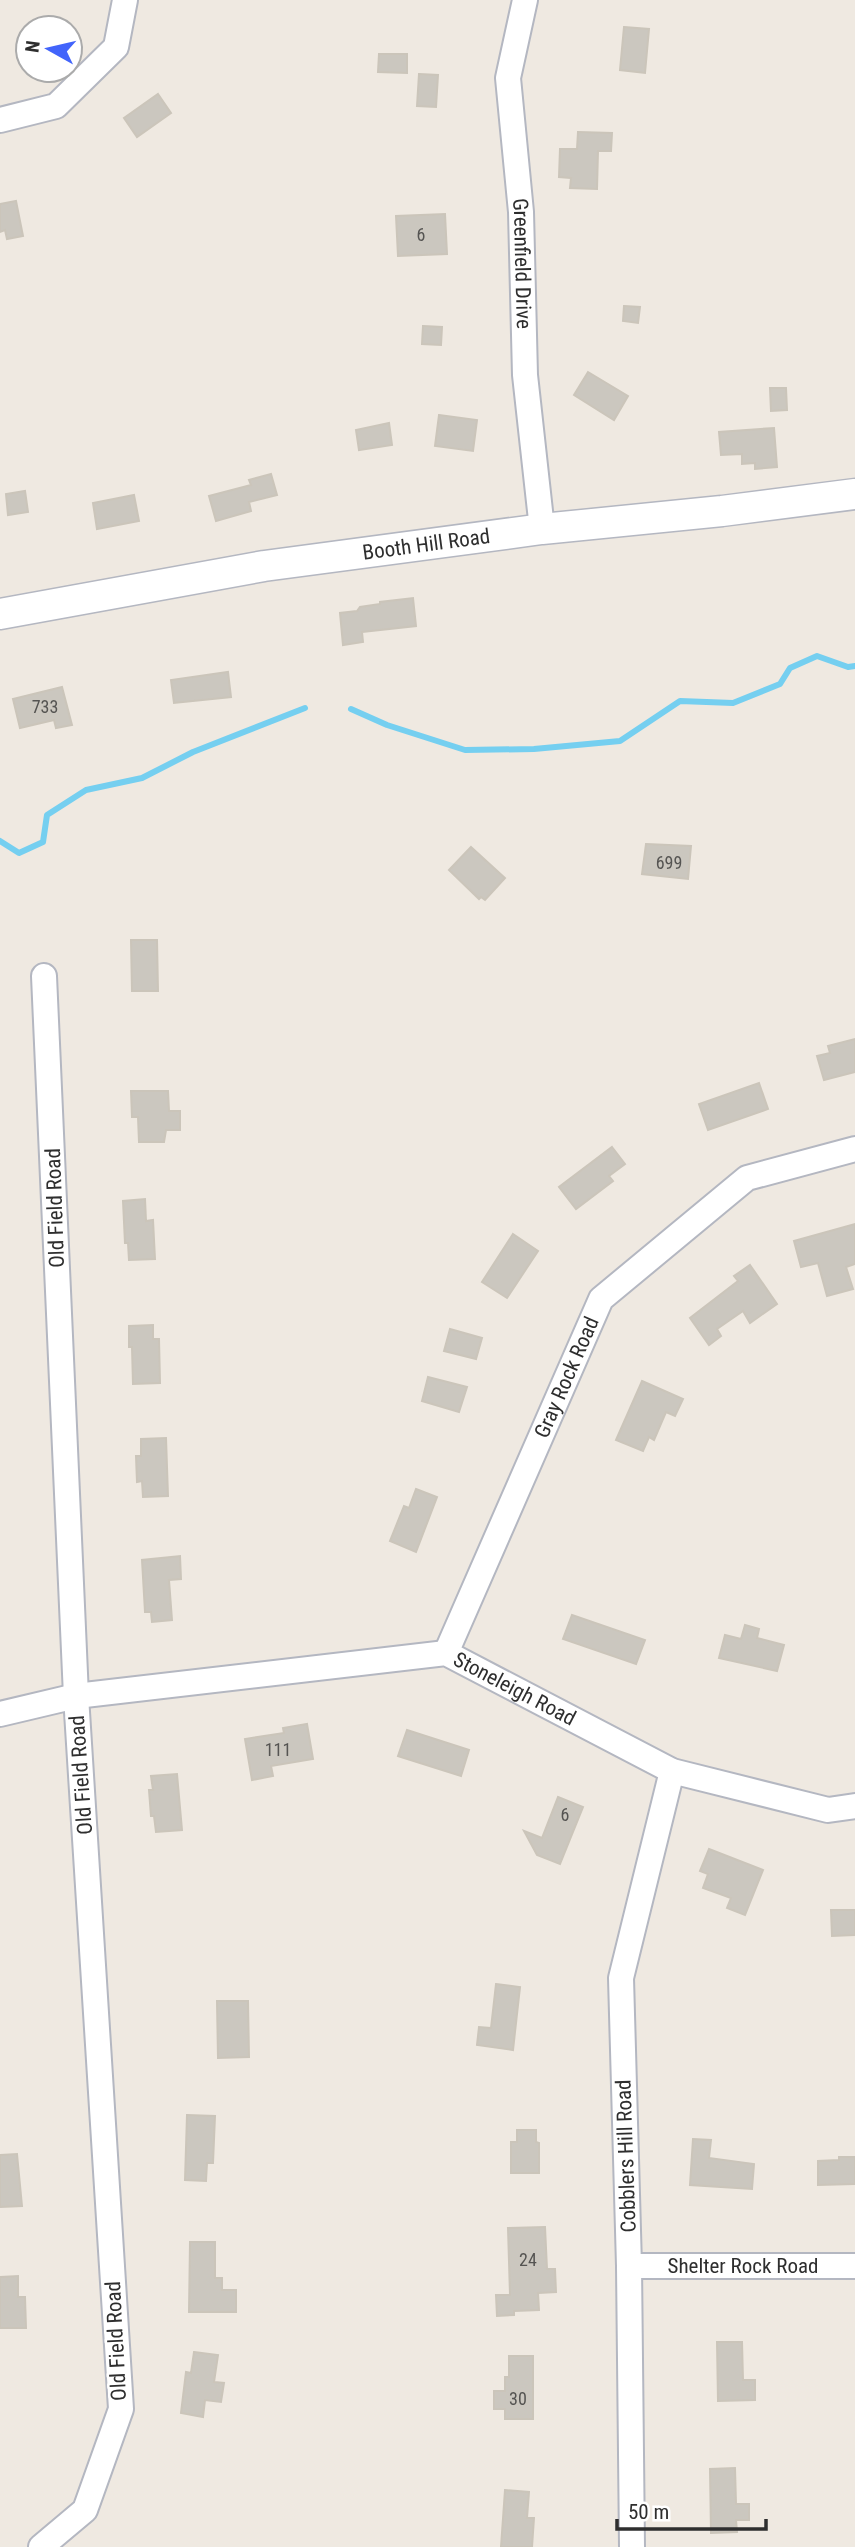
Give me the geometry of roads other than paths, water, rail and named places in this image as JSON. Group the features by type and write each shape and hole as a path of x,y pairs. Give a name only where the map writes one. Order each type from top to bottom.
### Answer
{"street":[{"path":"0,120 56,106 116,47 125,0"},
{"name":"Greenfield Drive","path":"525,0 508,78 521,212 526,375 542,529"},
{"name":"Booth Hill Road","path":"0,614 264,566 542,529 722,511 855,494"},
{"name":"Old Field Road","path":"41,2547 85,2510 121,2409 76,1696 44,976"},
{"name":"Gray Rock Road","path":"446,1653 601,1298 747,1178 855,1149"},
{"name":"Stoneleigh Road","path":"0,1714 76,1696 446,1653 672,1771 828,1810 855,1806"},
{"name":"Cobblers Hill Road","path":"632,2547 629,2266 621,1978 672,1771"},
{"name":"Shelter Rock Road","path":"629,2266 855,2266"}],"waterway":[{"path":"351,709 387,725 465,750 534,749 620,741 680,701 733,703 780,684 790,668 817,656 848,667 855,666"},
{"path":"0,841 19,853 43,842 47,815 86,790 142,778 193,752 305,708"}]}
